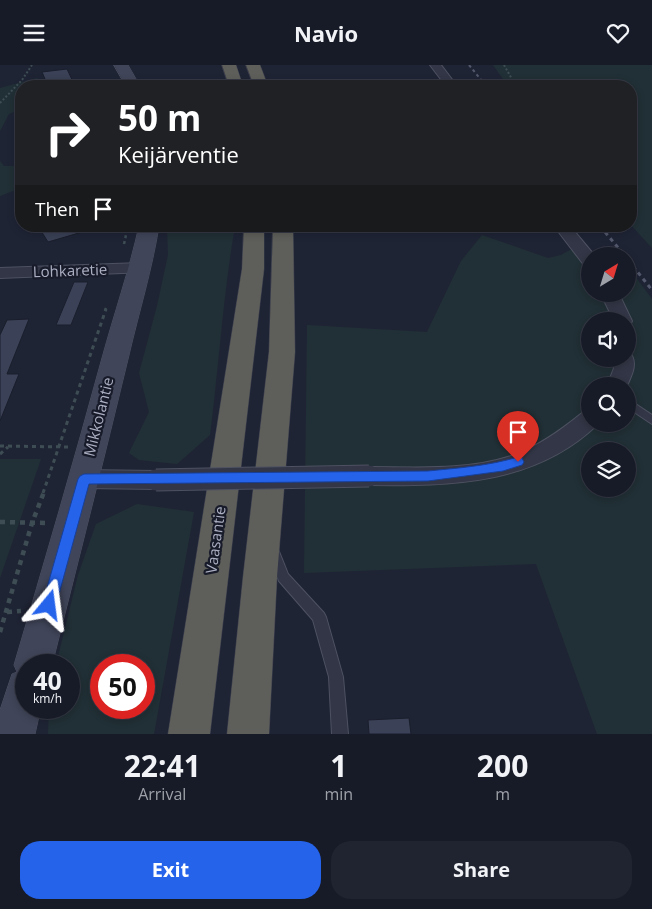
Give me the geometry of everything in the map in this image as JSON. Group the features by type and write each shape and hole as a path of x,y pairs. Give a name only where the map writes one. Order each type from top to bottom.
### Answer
{"highway":[{"path":"229,65 234,80"},
{"path":"253,65 259,80"},
{"name":"Vaasantie","path":"189,734 253,269 254,232"},
{"path":"248,734 282,351 283,232"}],"main road":[{"path":"122,65 130,80"},
{"name":"Mikkolantie","path":"36,654 126,315 130,269 146,232"},
{"path":"14,734 18,719"}],"street":[{"path":"435,65 447,80"},
{"path":"567,232 581,250"},
{"name":"Lohkaretie","path":"0,273 130,269"},
{"path":"88,463 156,480 428,476 503,467 538,455 581,425"}],"lane":[{"path":"636,409 652,421"},
{"path":"266,518 276,559 283,577 319,617 336,677 340,734"}],"path":[{"path":"20,80 32,65"},
{"path":"504,65 512,79"},
{"path":"0,103 15,89"},
{"path":"128,232 130,269"},
{"path":"0,632 32,523 60,448 106,306"},
{"path":"0,447 60,448 88,463"},
{"path":"0,454 8,447"},
{"path":"0,523 32,523"},
{"path":"7,612 24,611"}],"shaded area":[{"path":"493,65 652,65 652,248 637,232 637,80 504,80"},
{"path":"15,84 15,112 9,114 0,131 0,88"},
{"path":"0,161 4,166 14,166 15,190 0,196"},
{"path":"167,232 234,232 227,278 210,435 177,464 139,460 129,453 149,412 139,373 168,255"},
{"path":"482,235 548,258 561,255 570,250 581,251 581,303 636,303 636,278 652,299 652,734 597,734 536,564 304,573 307,325 427,332 461,261"},
{"path":"0,459 41,459 0,578"},
{"path":"137,504 194,512 154,734 48,734 49,719 80,719 80,654 59,654 78,575 96,524"}],"building":[{"path":"67,69 72,80 45,80 42,72"},
{"path":"42,232 82,232 48,242"},
{"path":"74,282 88,282 71,325 56,325"},
{"path":"29,319 7,374 19,374 0,421 0,335 7,320"},
{"path":"409,718 411,734 369,734 368,720"}],"railway":[{"path":"469,65 481,80"},
{"path":"605,232 618,247"},
{"path":"636,270 652,290"}],"route":[{"path":"49,605 84,479 156,480 428,476 503,467 518,462"}]}
